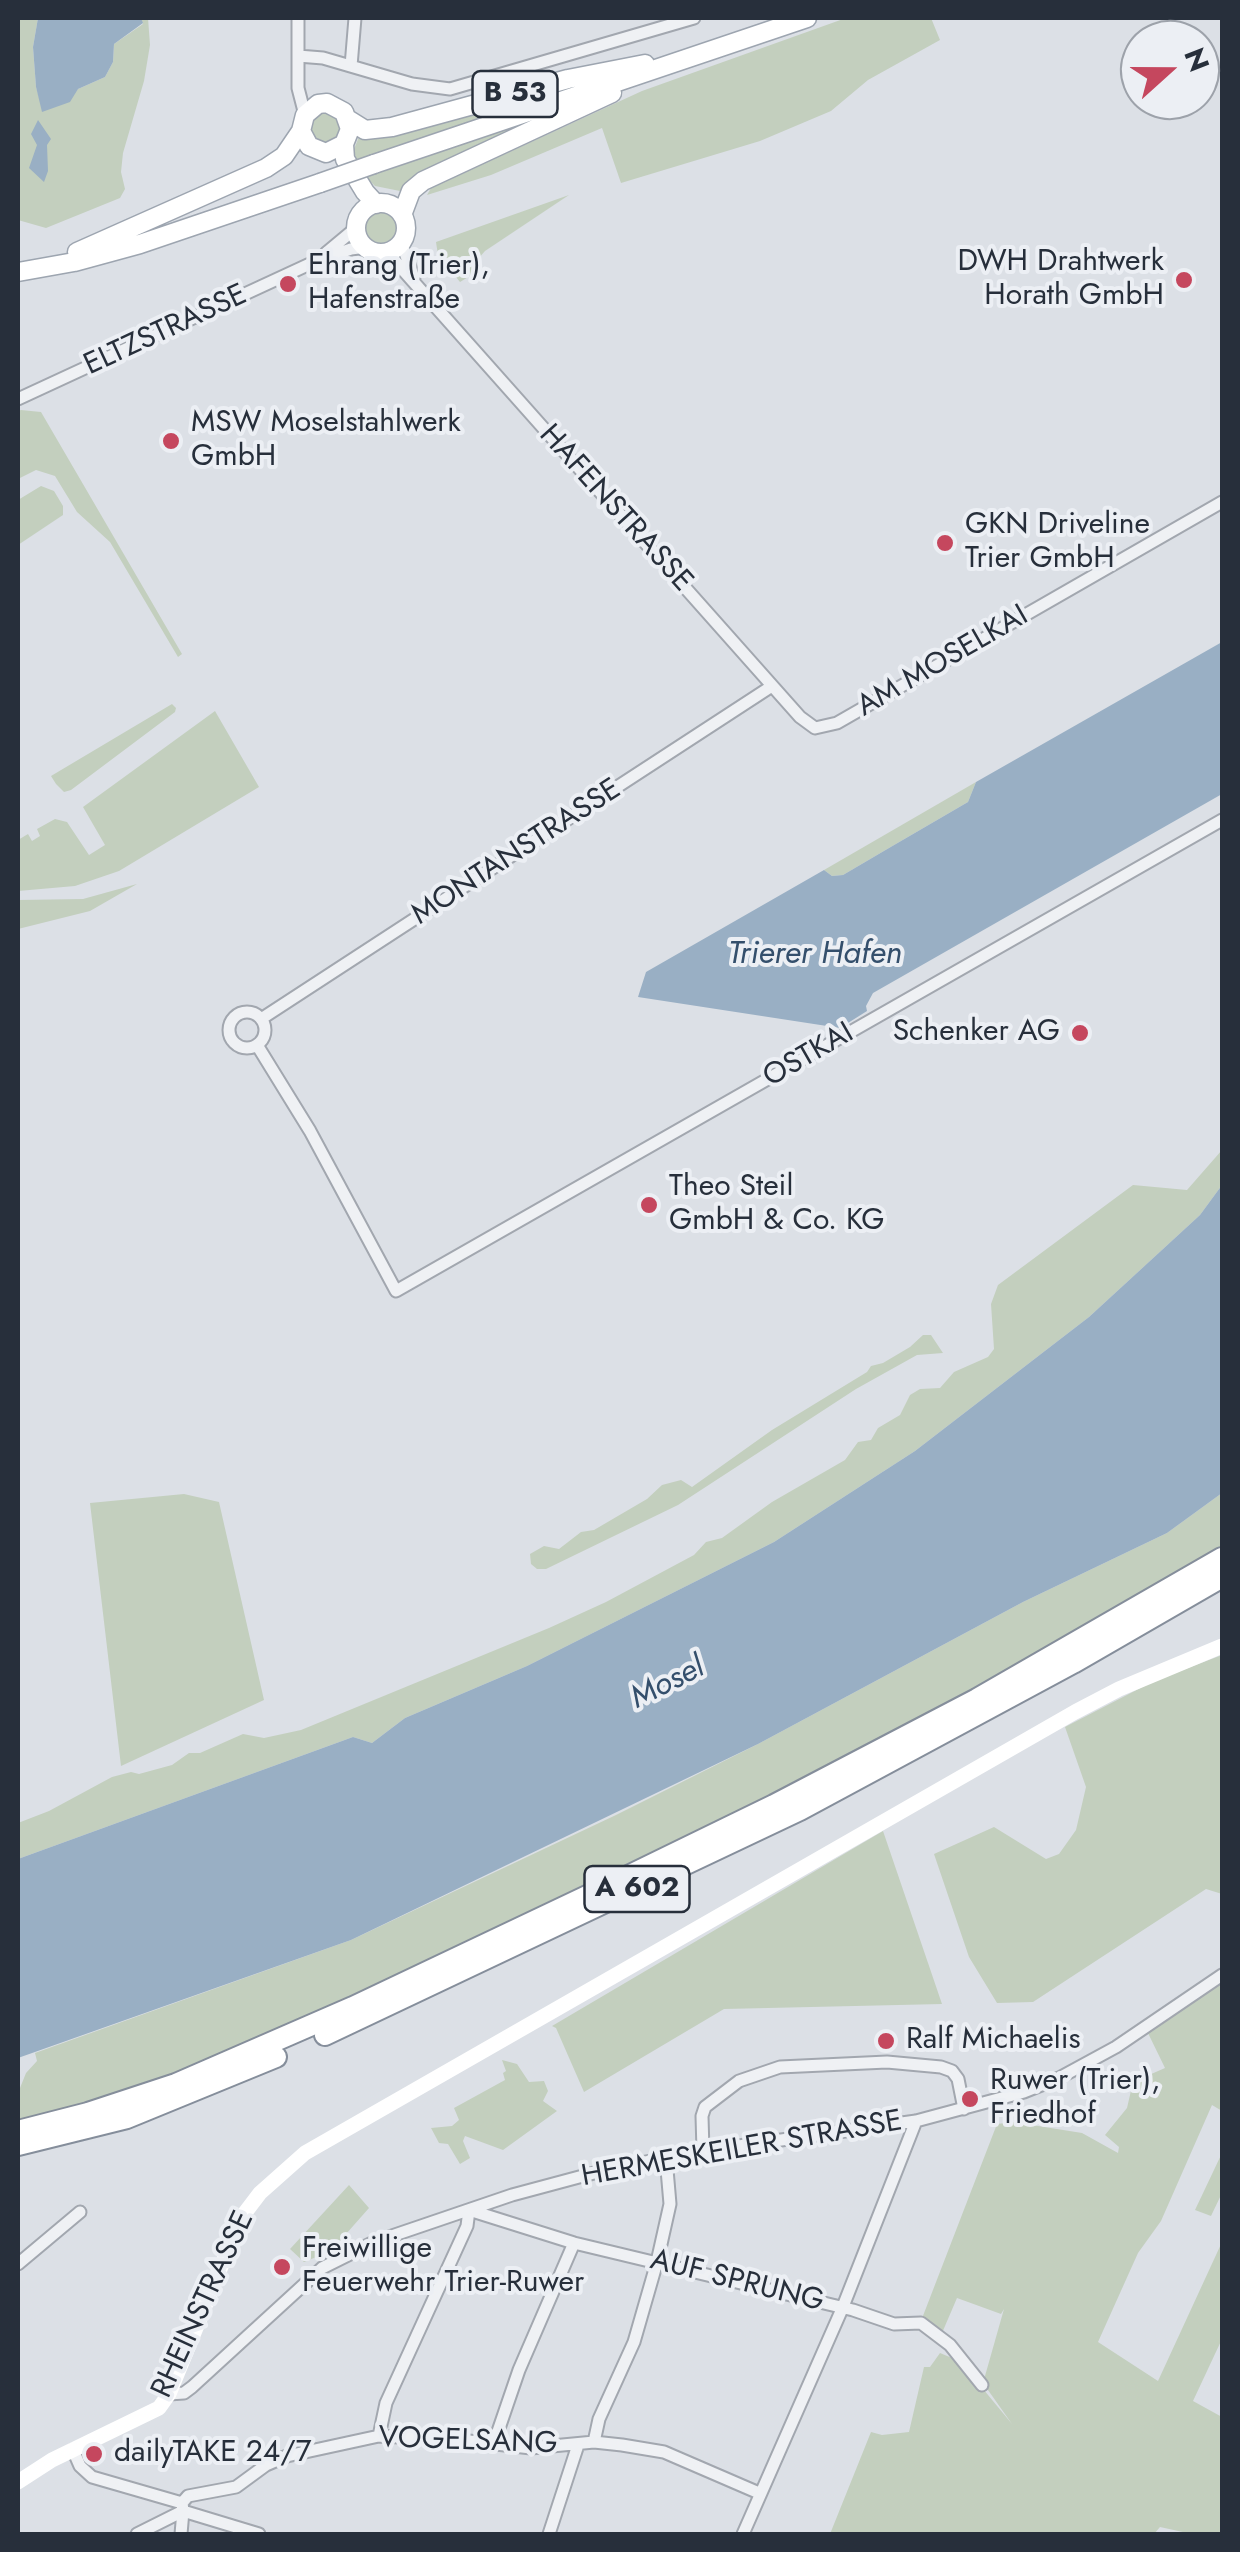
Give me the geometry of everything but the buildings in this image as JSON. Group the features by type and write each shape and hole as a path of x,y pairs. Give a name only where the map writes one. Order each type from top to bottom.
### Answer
{"highway":[{"name":"A 602","path":"23,2137 176,2084 338,2014 572,1904 960,1708 1222,1558"},
{"name":"A 602","path":"23,2137 127,2118 356,2021 673,1872 887,1764 1222,1577"}],"main road":[{"name":"B 53","path":"18,272 140,244 806,18"},
{"name":"B 53","path":"308,117 337,106 365,130 392,127 615,68 686,59"},
{"name":"B 53","path":"402,215 411,191 423,181 666,66"},
{"path":"308,117 309,146 333,157 356,198 359,239 366,248 394,247 406,228 402,215 390,205 376,204 352,172 345,159 344,144 349,120"},
{"path":"42,268 266,168 284,156 308,117"},
{"path":"326,153 344,144"},
{"path":"358,222 376,204"},
{"name":"RHEINSTRASSE","path":"18,2480 152,2413 169,2394 241,2218 260,2192 305,2153 1074,1712 1222,1646"}],"street":[{"path":"298,18 298,56 308,117"},
{"path":"351,66 354,18"},
{"path":"298,56 323,58 412,84 450,89 651,24 694,18"},
{"name":"ELTZSTRASSE","path":"314,262 358,222"},
{"name":"HAFENSTRASSE","path":"394,247 416,282 772,686 806,723 820,729"},
{"name":"ELTZSTRASSE","path":"18,400 314,262 366,248"},
{"name":"AM MOSELKAI","path":"820,729 837,723 1222,502"},
{"name":"MONTANSTRASSE","path":"261,1019 772,686"},
{"name":"OSTKAI","path":"257,1045 310,1132 396,1292 1222,820"},
{"path":"250,1012 261,1019 264,1036 257,1045 245,1048 236,1044 229,1026 241,1013 250,1012"},
{"name":"HERMESKEILER STRASSE","path":"169,2394 184,2393 192,2387 322,2268 374,2242 609,2169 916,2120 1024,2092 1116,2047 1222,1975"},
{"path":"703,2151 705,2108 739,2081 780,2067 887,2062 941,2067 952,2071 958,2079 964,2108"},
{"path":"744,2534 842,2309 916,2120"},
{"path":"594,2442 599,2419 634,2342 657,2262 670,2204 666,2158"},
{"path":"379,2436 386,2402 467,2226 469,2210"},
{"name":"AUF SPRUNG","path":"469,2210 574,2243 894,2324 921,2322 950,2345 982,2385"},
{"path":"18,2264 80,2212"},
{"path":"494,2443 518,2370 574,2243"},
{"name":"VOGELSANG","path":"137,2534 182,2507 188,2496 236,2487 266,2465 287,2456 379,2436 531,2448 594,2442 664,2452 759,2493"},
{"path":"549,2534 578,2446"},
{"path":"73,2450 80,2466 92,2478 259,2534"},
{"path":"182,2507 182,2534"}],"green space":[{"path":"18,18 38,18 33,47 36,87 43,111 105,77 113,62 114,44 143,24 141,18 148,18 150,45 144,81 123,153 121,172 125,189 120,198 46,228 18,220"},
{"path":"846,18 931,18 940,40 868,80 831,111 760,141 621,183 602,128 491,175 427,195 431,188 642,91"},
{"path":"612,77 356,160 354,149 361,132"},
{"path":"599,94 405,192 375,186 367,178 380,170"},
{"path":"317,112 333,112 343,124 340,139 317,146 306,124"},
{"path":"569,195 485,251 478,259 475,273 460,282 438,255 436,242"},
{"path":"381,209 394,214 399,227 394,240 381,245 368,240 363,227 368,214"},
{"path":"21,410 41,412 182,654 178,657 110,542 77,512 55,476 36,470 18,479"},
{"path":"41,486 54,491 63,506 63,515 18,545 18,500"},
{"path":"172,704 175,712 71,790 64,792 56,784 51,776"},
{"path":"215,711 259,787 119,871 75,886 18,891 18,840 28,834 32,841 40,836 37,829 55,819 67,822 89,855 105,845 83,807"},
{"path":"976,782 968,802 843,875 832,876 824,870"},
{"path":"137,884 90,911 18,929 18,900 83,899"},
{"path":"1222,1150 1222,1185 1200,1215 1089,1317 915,1451 774,1542 527,1666 405,1718 372,1743 353,1737 18,1859 18,1823 112,1777 172,1765 189,1753 200,1753 243,1734 264,1738 301,1730 549,1628 694,1555 706,1542 722,1538 772,1502 845,1460 858,1442 871,1440 878,1428 900,1415 910,1395 920,1389 940,1388 954,1372 988,1357 994,1349 991,1304 998,1285 1133,1185 1187,1190"},
{"path":"923,1335 931,1335 943,1353 917,1355 856,1389 678,1505 546,1569 531,1564 530,1554 544,1546 559,1549 581,1532 594,1530 647,1499 662,1485 681,1480 692,1487 772,1430 871,1366 910,1347"},
{"path":"1222,1493 1222,1552 890,1739 367,1993 145,2088 18,2122 20,2088 37,2061 35,2053 351,1940 616,1815 1023,1602 1167,1533"},
{"path":"184,1494 219,1502 264,1700 121,1766 90,1503"},
{"path":"1222,1655 1222,1894 1206,1889 1033,2002 997,2003 969,1957 934,1854 994,1827 1046,1859 1059,1854 1076,1830 1086,1787 1065,1727 1154,1681"},
{"path":"883,1831 942,2004 724,2009 584,2092 552,2026"},
{"path":"1222,1980 1222,2111 1212,2105 1161,2221 1138,2253 1098,2342 1158,2381 1222,2242 1222,2339 1193,2401 1222,2417 1222,2534 1192,2534 1160,2527 1154,2534 830,2534 871,2432 909,2432 924,2367 930,2367 940,2353 952,2358 955,2355 1012,2424 983,2383 1004,2309 1001,2314 957,2298 942,2333 921,2321 997,2124 1013,2122 1082,2133 1118,2153 1119,2147 1105,2135 1127,2108 1133,2082 1165,2068 1147,2031"},
{"path":"502,2060 517,2064 529,2082 544,2081 548,2091 543,2101 557,2111 503,2150 465,2136 463,2141 470,2158 460,2164 448,2144 439,2143 431,2128 452,2126 459,2120 454,2108 505,2080"},
{"path":"1222,2153 1222,2193 1211,2216 1195,2210"},
{"path":"349,2185 369,2208 331,2251 304,2262 290,2249"}],"water":[{"path":"38,18 141,18 143,23 114,44 113,62 105,77 78,89 70,102 42,112 33,47"},
{"path":"38,120 51,139 44,182 29,168 37,145 31,134"},
{"name":"Trierer Hafen","path":"1222,642 1222,794 873,993 867,1011 840,1028 638,997 646,972 824,870 832,876 843,875 968,802 976,782"},
{"name":"Mosel","path":"1222,1185 1222,1493 1167,1533 1023,1602 758,1744 351,1940 18,2058 18,1859 353,1737 372,1743 405,1718 527,1666 774,1542 915,1451 1089,1317 1200,1215"}],"place":[{"name":"DWH Drahtwerk Horath GmbH","path":"1184,280"},
{"name":"Ehrang (Trier), Hafenstraße","path":"288,284"},
{"name":"MSW Moselstahlwerk GmbH","path":"171,441"},
{"name":"GKN Driveline Trier GmbH","path":"945,543"},
{"name":"Schenker AG","path":"1080,1033"},
{"name":"Theo Steil GmbH & Co. KG","path":"649,1205"},
{"name":"Ralf Michaelis","path":"886,2041"},
{"name":"Ruwer (Trier), Friedhof","path":"970,2099"},
{"name":"Freiwillige Feuerwehr Trier-Ruwer","path":"282,2267"},
{"name":"dailyTAKE 24/7","path":"94,2454"}]}
